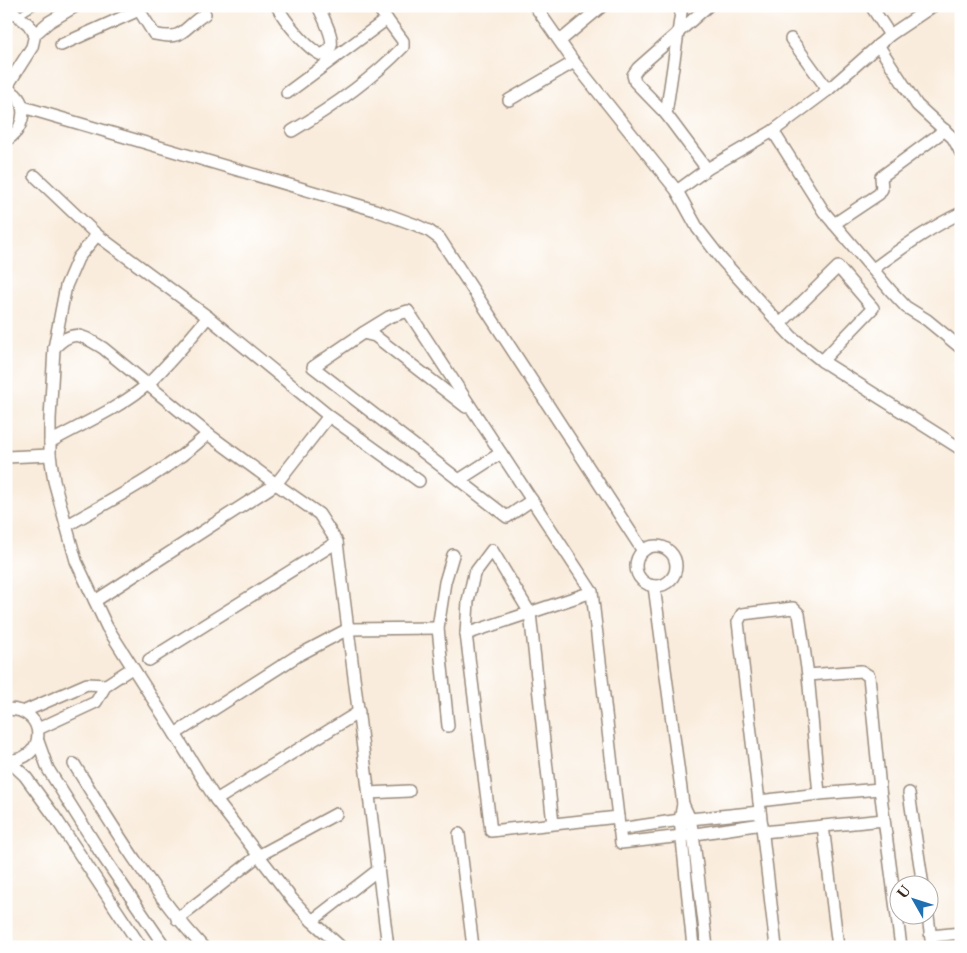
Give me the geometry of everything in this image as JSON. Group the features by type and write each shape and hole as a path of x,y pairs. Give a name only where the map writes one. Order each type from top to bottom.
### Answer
{"street":[{"path":"6,6 34,30 35,34 32,48 6,88 17,96 23,107 23,120 19,130 6,140"},
{"path":"35,34 49,22 76,6"},
{"path":"277,6 294,30 316,53 322,55 331,48 332,44 327,26 318,6"},
{"path":"292,131 314,118 357,87 403,47 403,41 378,6"},
{"path":"535,6 574,62 676,191 698,228 722,260 792,337 822,360 961,449"},
{"path":"560,41 602,6"},
{"path":"666,114 682,6"},
{"path":"706,169 666,114 635,82 633,75 638,68 677,32 708,6"},
{"path":"871,6 890,35"},
{"path":"676,191 706,169 773,131 828,90 890,35 933,6"},
{"path":"61,45 137,8 154,34 168,37 182,34 194,21 205,14"},
{"path":"287,93 387,19"},
{"path":"791,39 828,90"},
{"path":"878,45 917,105 953,138 961,153"},
{"path":"509,100 574,62"},
{"path":"23,107 375,210 430,231 440,240 643,551"},
{"path":"834,224 879,194 882,189 881,177 945,130"},
{"path":"773,131 824,212 873,270 906,307 927,320 961,348"},
{"path":"34,176 97,235 208,317 329,416 419,481"},
{"path":"873,270 906,245 961,213"},
{"path":"97,235 78,258 66,286 54,348 51,384 50,455 54,481 76,561 107,627 216,800 292,899 312,921 341,947"},
{"path":"780,324 838,267 873,308 822,360"},
{"path":"532,500 507,517 313,367 389,317 408,311 474,413 532,500 592,592 621,843 762,828 823,826 884,820"},
{"path":"60,316 78,335 103,348 208,434 319,514 337,542 370,793 385,945"},
{"path":"50,442 125,400 148,383 186,344 208,317"},
{"path":"363,333 375,336 474,413"},
{"path":"54,348 71,335 78,335"},
{"path":"95,601 276,484 329,416"},
{"path":"66,526 137,486 194,447 208,434"},
{"path":"459,480 501,453"},
{"path":"6,457 50,455"},
{"path":"149,660 337,542"},
{"path":"653,546 664,547 676,559 674,576 666,583 654,586 642,580 638,575 637,562 643,551 653,546"},
{"path":"553,824 530,613 492,550 474,574 468,601 466,634 491,831 553,824 618,816"},
{"path":"448,726 438,628 445,582 454,555"},
{"path":"654,586 685,819 707,947"},
{"path":"466,634 592,592"},
{"path":"776,947 738,622 740,616 746,612 793,608 799,614 808,675 819,794"},
{"path":"175,734 297,656 348,629 438,628"},
{"path":"7,760 20,759 31,752 38,735 96,702 106,685 132,668"},
{"path":"808,675 861,671 869,676 880,789 901,947"},
{"path":"6,709 25,711 87,684 106,685"},
{"path":"25,711 33,719 48,770 100,852 165,947"},
{"path":"216,800 359,712"},
{"path":"7,760 25,776 55,817 140,947"},
{"path":"74,764 105,815 177,920 202,947"},
{"path":"619,829 760,806 819,794 880,789"},
{"path":"370,793 409,791"},
{"path":"909,793 921,876"},
{"path":"177,920 258,856 336,814"},
{"path":"823,826 838,947"},
{"path":"459,834 473,947"},
{"path":"688,835 693,947"},
{"path":"312,921 378,870"},
{"path":"929,926 931,941 961,933"}],"lane":[{"path":"18,16 32,7"}]}
